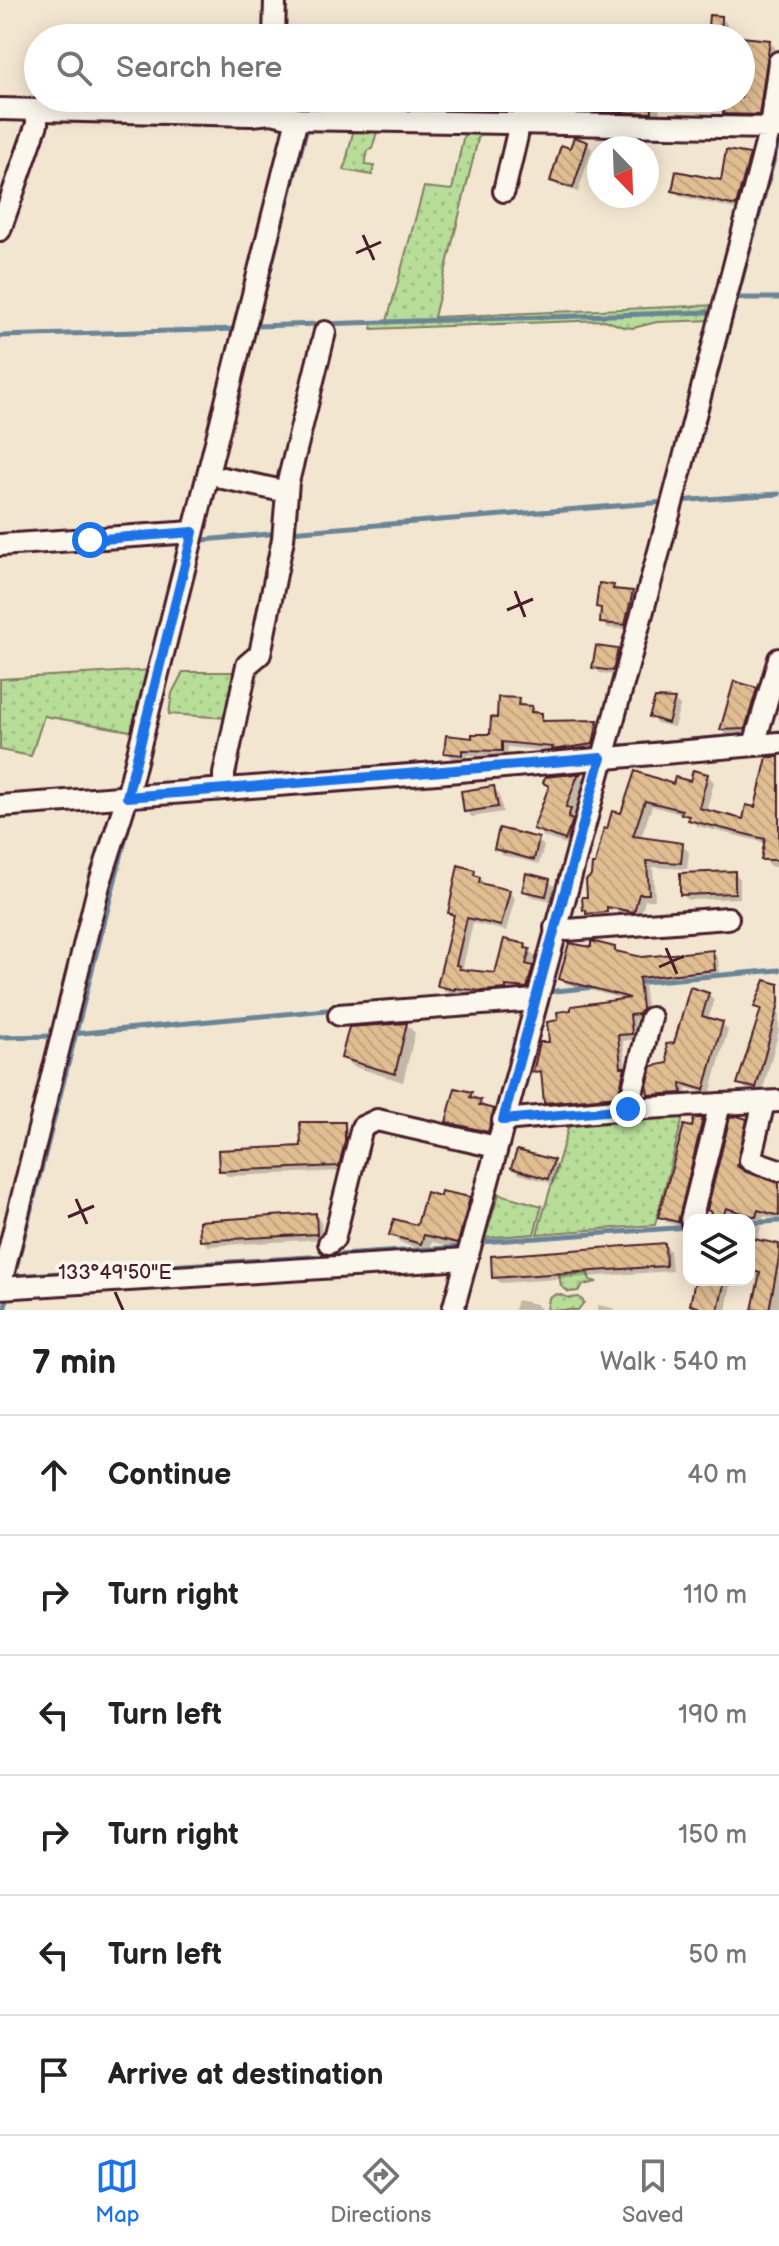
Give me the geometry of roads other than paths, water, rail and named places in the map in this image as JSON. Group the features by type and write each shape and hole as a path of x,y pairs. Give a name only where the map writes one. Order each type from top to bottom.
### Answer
{"street":[{"path":"274,24 275,0"},
{"path":"453,1310 496,1147 510,1119 537,996 561,929 601,758 774,128 779,62"},
{"path":"0,109 37,117 202,112"},
{"path":"274,112 297,119 518,129 774,128"},
{"path":"0,230 37,117"},
{"path":"297,119 127,797 99,885 0,1287 468,1251"},
{"path":"504,191 518,129"},
{"path":"224,782 247,665 260,654 284,533 287,492 325,332"},
{"path":"223,478 287,492"},
{"path":"0,545 193,532"},
{"path":"756,738 779,659"},
{"path":"0,806 127,797 224,782 601,758 756,738 779,743"},
{"path":"561,929 728,918"},
{"path":"339,1015 537,996"},
{"path":"628,1109 651,1018"},
{"path":"510,1119 771,1101 750,1160 779,1170"},
{"path":"692,1214 720,1104"},
{"path":"329,1243 334,1239 362,1127 377,1120 496,1147"}],"waterway":[{"path":"252,341 307,127"},
{"path":"689,478 779,140"},
{"path":"737,298 779,298"},
{"path":"256,326 709,312"},
{"path":"0,336 238,329"},
{"path":"676,501 779,494"},
{"path":"289,532 666,502"},
{"path":"632,690 678,518"},
{"path":"204,540 280,533"},
{"path":"764,734 779,732"},
{"path":"620,746 750,735"},
{"path":"315,772 544,754"},
{"path":"14,1276 130,821"},
{"path":"633,983 779,970"},
{"path":"546,992 595,987"},
{"path":"72,1034 337,1009"},
{"path":"0,1037 55,1036"},
{"path":"755,1223 779,1221"},
{"path":"481,1242 683,1227"},
{"path":"14,1276 463,1247"},
{"path":"4,1310 7,1299"}]}
